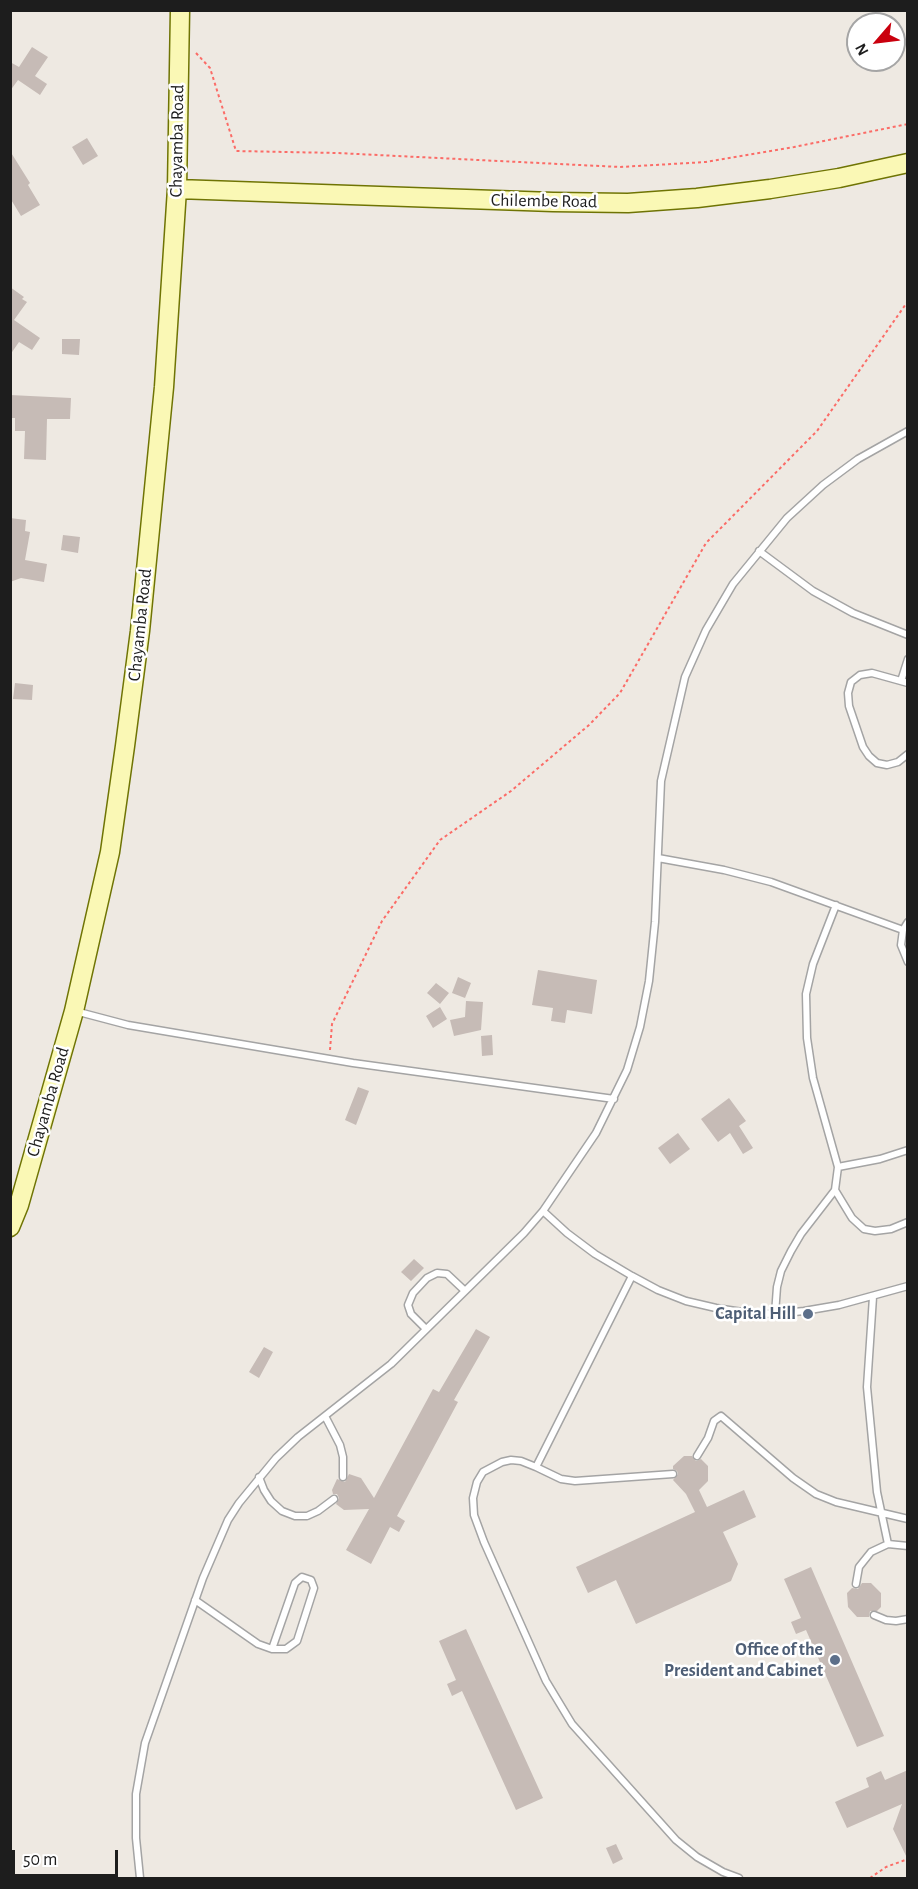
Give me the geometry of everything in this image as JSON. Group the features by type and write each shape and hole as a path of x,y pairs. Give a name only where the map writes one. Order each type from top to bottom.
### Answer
{"main road":[{"name":"Chayamba Road","path":"10,1227 19,1205 74,1011 110,852 140,631 164,387 177,189 180,10"},
{"name":"Chilembe Road","path":"177,189 628,203 770,189 839,178 908,163"}],"lane":[{"path":"140,1878 136,1838 136,1794 146,1743 195,1600 228,1520 259,1477 276,1458 391,1364 543,1210 596,1133 627,1070 647,993 655,921 661,781 685,676 706,630 733,584 787,518 823,485 858,459 908,431"},
{"path":"759,551 813,591 853,613 908,635"},
{"path":"908,658 904,682 872,673 860,675 851,682 848,693 849,706 868,756 877,763 887,765 898,762 908,754"},
{"path":"658,858 724,870 771,882 903,930"},
{"path":"775,1314 781,1271 801,1234 835,1190 838,1167 813,1078 807,1038 807,994 813,964 836,905"},
{"path":"908,922 903,930 901,945 908,962"},
{"path":"74,1011 128,1025 329,1059 614,1099"},
{"path":"838,1167 880,1159 908,1150"},
{"path":"835,1190 852,1218 864,1229 876,1231 908,1221"},
{"path":"543,1210 567,1233 595,1254 632,1276 686,1301 716,1308 775,1314 816,1309 873,1297 908,1286"},
{"path":"426,1329 411,1314 408,1305 413,1293 428,1278 437,1273 447,1274 465,1290"},
{"path":"536,1467 632,1276"},
{"path":"873,1297 867,1387 880,1511 888,1544"},
{"path":"325,1416 340,1445 343,1477"},
{"path":"697,1456 708,1438 714,1421 721,1416 793,1478 816,1494 836,1502 908,1519"},
{"path":"673,1474 561,1479 521,1461 511,1460 483,1472 477,1482 473,1498 474,1515 546,1681 572,1724 676,1840 697,1857 739,1878"},
{"path":"259,1477 271,1502 282,1511 296,1516 307,1516 334,1499"},
{"path":"856,1584 859,1567 871,1552 888,1544 908,1546"},
{"path":"195,1600 258,1644 273,1649 286,1649 297,1641 314,1588 311,1580 302,1577 295,1583 273,1649"},
{"path":"874,1615 886,1620 908,1619"}],"path":[{"path":"180,30 210,68 236,151 337,153 620,167 706,162 908,124"},
{"path":"329,1059 332,1024 378,929 440,840 512,791 589,725 621,693 706,543 817,431 908,301"},
{"path":"870,1878 886,1867 908,1859"},
{"path":"766,1878 794,1878"}],"building":[{"path":"32,47 48,57 35,76 47,84 40,95 18,80 10,91 10,62 19,67"},
{"path":"87,138 98,156 83,165 72,147"},
{"path":"10,151 30,183 28,185 40,205 21,216 10,198"},
{"path":"10,287 27,302 14,320 40,338 32,350 19,342 10,355"},
{"path":"62,339 80,339 79,355 62,354"},
{"path":"10,395 71,398 70,419 47,419 46,460 24,459 25,431 15,431 15,418 10,418"},
{"path":"10,518 26,520 25,531 30,532 25,560 47,564 44,582 21,578 10,582"},
{"path":"63,535 80,537 78,553 61,550"},
{"path":"15,683 33,685 32,700 13,699"},
{"path":"538,970 597,980 592,1014 567,1010 565,1023 551,1021 553,1008 532,1005"},
{"path":"458,977 471,983 465,998 452,993"},
{"path":"436,983 449,993 440,1004 427,993"},
{"path":"466,1001 483,1002 481,1030 454,1036 450,1020 465,1017"},
{"path":"440,1007 447,1019 433,1028 426,1016"},
{"path":"492,1035 493,1055 482,1056 481,1036"},
{"path":"358,1087 369,1091 356,1125 345,1120"},
{"path":"729,1098 746,1121 739,1126 753,1148 743,1154 730,1133 718,1142 701,1119"},
{"path":"678,1133 690,1149 670,1164 658,1148"},
{"path":"414,1259 424,1268 411,1281 401,1272"},
{"path":"476,1329 490,1337 454,1400 458,1402 397,1516 405,1521 399,1532 390,1527 371,1564 346,1550 369,1509 344,1510 336,1504 339,1498 337,1494 333,1494 332,1490 337,1479 345,1482 349,1474 361,1478 374,1498 433,1389 439,1392"},
{"path":"264,1347 273,1352 259,1378 249,1372"},
{"path":"684,1456 692,1456 696,1461 701,1459 708,1466 708,1481 699,1490 707,1507 744,1490 756,1517 723,1532 738,1564 731,1581 636,1624 616,1580 588,1593 576,1567 695,1512 686,1494 673,1480 678,1474 673,1466"},
{"name":"Office of the President and Cabinet","path":"811,1567 884,1736 857,1747 806,1630 796,1634 791,1622 801,1618 784,1579"},
{"path":"862,1583 871,1583 881,1593 881,1607 877,1611 870,1611 869,1617 857,1617 848,1607 847,1593 852,1588 858,1589"},
{"path":"466,1629 543,1798 516,1810 462,1691 452,1696 447,1684 456,1680 439,1641"},
{"path":"908,1770 908,1860 893,1829 902,1804 847,1828 835,1802 869,1787 866,1778 881,1771 885,1780"},
{"path":"616,1844 623,1859 613,1864 606,1848"}],"place":[{"name":"Capital Hill","path":"808,1314"},
{"name":"Office of the President and Cabinet","path":"835,1660"}]}
